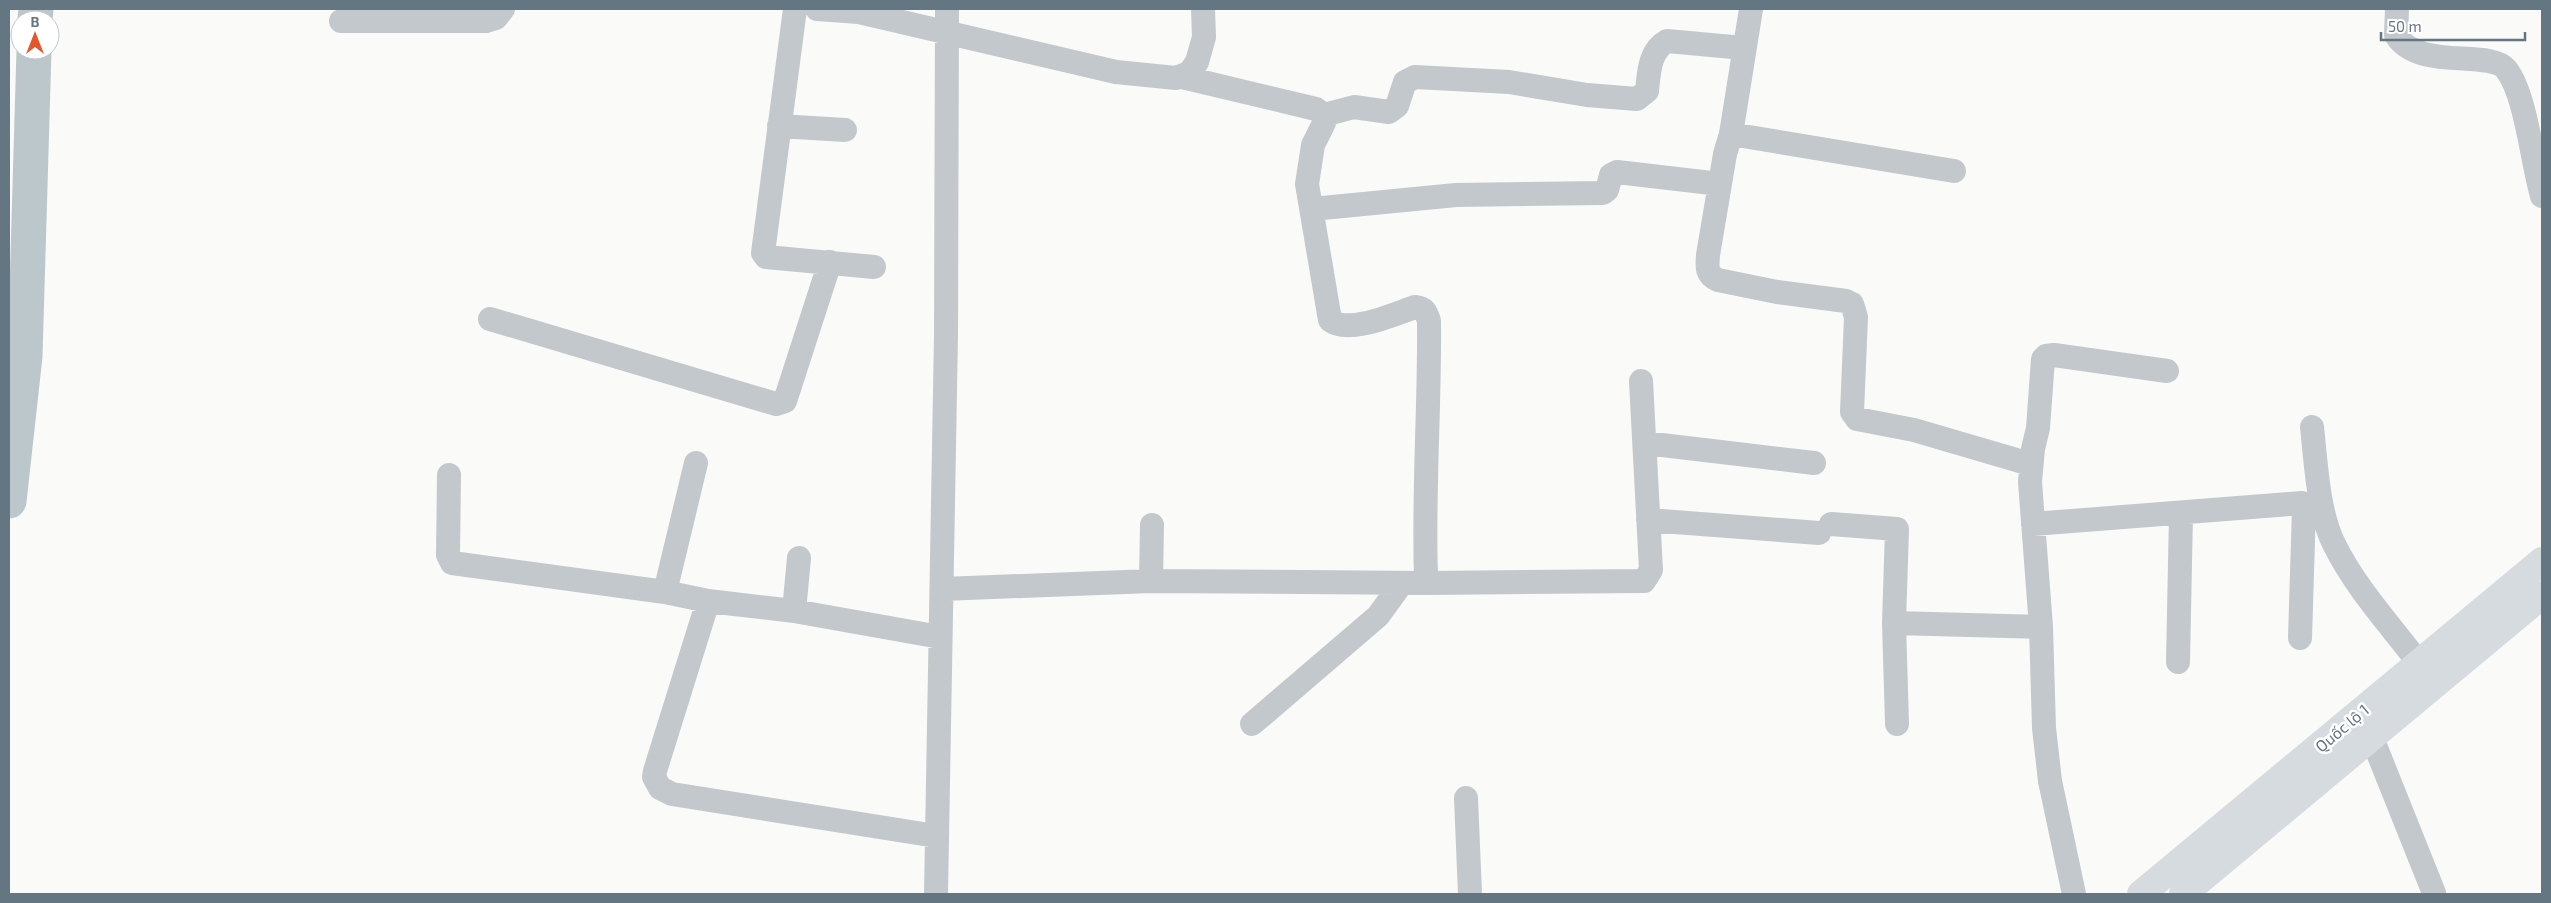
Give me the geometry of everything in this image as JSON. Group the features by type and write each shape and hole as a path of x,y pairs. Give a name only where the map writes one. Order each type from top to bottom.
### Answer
{"highway":[{"name":"Quốc lộ 1","path":"2141,894 2542,561"},
{"name":"Quốc lộ 1","path":"2183,894 2542,595"}],"street":[{"path":"341,21 486,21 496,18 503,9"},
{"path":"795,9 763,253 766,257 874,267"},
{"path":"818,9 859,12 1116,72 1182,77 1316,109 1324,115"},
{"path":"936,894 942,589 947,9"},
{"path":"1182,77 1189,73 1197,62 1203,46 1203,9"},
{"path":"1751,9 1731,134 1708,255 1707,270 1710,277 1747,287 1846,301 1855,309 1853,416 1862,421 1914,430 2030,464"},
{"path":"2397,9 2396,35 2409,47 2430,56 2491,62 2505,68 2513,79 2521,101 2534,170 2542,196"},
{"path":"1324,115 1354,107 1389,112 1398,106 1405,82 1415,77 1509,82 1588,96 1631,99 1647,91 1651,62 1660,45 1667,41 1744,48"},
{"path":"1324,115 1324,124 1313,145 1307,176 1330,320 1343,327 1354,326 1415,307 1422,308 1429,320 1430,405 1424,523 1426,576 1428,583"},
{"path":"779,126 845,130"},
{"path":"1731,134 1954,171"},
{"path":"1312,210 1456,195 1602,193 1607,190 1611,175 1622,172 1720,184"},
{"path":"490,319 776,404 782,403 785,401 830,262"},
{"path":"2074,894 2050,781 2044,728 2041,627 2030,464 2038,428 2043,359 2046,356 2167,371"},
{"path":"942,589 1151,581 1402,583 1644,581 1651,570 1641,381"},
{"path":"2312,428 2319,484 2333,543 2348,569 2419,663"},
{"path":"1645,443 1814,464"},
{"path":"664,592 696,464"},
{"path":"449,475 448,555 452,563 664,592 708,601 794,611 940,637"},
{"path":"2033,524 2181,514 2302,503 2304,508 2300,638"},
{"path":"2178,662 2181,514"},
{"path":"1648,520 1825,529 1897,529 1894,623 1897,724"},
{"path":"1151,581 1152,525"},
{"path":"794,611 799,558"},
{"path":"1252,724 1378,616 1402,583"},
{"path":"708,601 655,771 654,777 660,788 672,794 936,836"},
{"path":"1894,623 2041,627"},
{"path":"2372,738 2434,893"},
{"path":"1466,798 1470,894"}],"waterway":[{"path":"9,501 25,356 34,60"}]}
